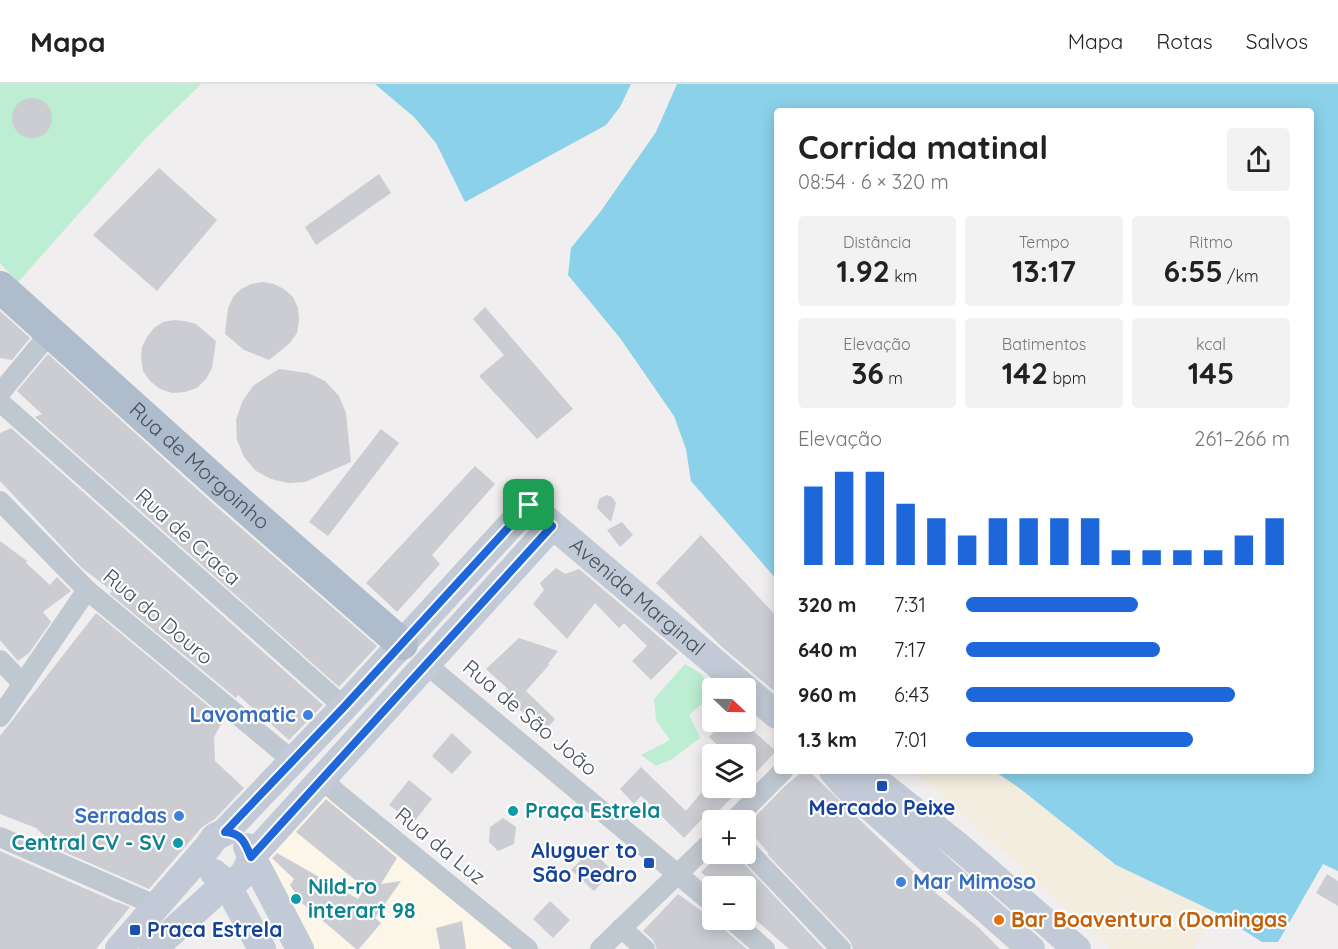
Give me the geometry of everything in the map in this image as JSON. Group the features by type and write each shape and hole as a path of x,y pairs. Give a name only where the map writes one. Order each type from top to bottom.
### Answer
{"main road":[{"name":"Rua de Morgoinho","path":"0,287 222,487 402,644"},
{"name":"Avenida Marginal","path":"402,644 529,505 732,678"},
{"path":"153,949 226,883 234,882 240,877 247,869 251,857 552,526"},
{"path":"119,949 216,840 402,644"},
{"name":"Avenida Marginal","path":"756,698 774,713"},
{"path":"836,774 844,784 1031,949"},
{"path":"868,774 963,850 1077,949"},
{"path":"262,949 226,883 216,876 208,865 216,840 233,832 240,836 300,949"}],"street":[{"path":"0,393 50,333"},
{"name":"Rua de Craca","path":"0,402 344,707"},
{"name":"Rua do Douro","path":"0,501 87,590 293,761"},
{"path":"0,717 87,590"},
{"path":"0,660 23,684"},
{"name":"Rua de São João","path":"426,663 702,894"},
{"path":"744,810 780,774"},
{"name":"Rua da Luz","path":"323,779 528,949"},
{"path":"0,837 157,906"},
{"path":"600,949 702,850"},
{"path":"756,860 841,949"},
{"path":"621,928 645,949"},
{"path":"743,930 765,949"}],"shaded area":[{"path":"325,793 513,949 312,949 262,859"}],"green space":[{"path":"0,84 201,84 146,138 18,282 0,263"},
{"path":"685,664 702,674 704,678 702,678 702,704 689,715 700,738 672,759 656,766 641,755 670,740 656,720 654,699"}],"sand":[{"path":"918,774 998,774 1116,865 1215,912 1193,949 1110,949"}],"water":[{"path":"375,84 631,84 620,107 606,125 465,202 436,143 414,117"},
{"path":"677,84 1338,84 1338,871 1323,864 1278,942 1262,942 1215,912 1116,865 998,774 1314,774 1314,108 774,108 774,577 691,481 686,449 674,416 620,338 568,275 571,248 601,211 656,132"}],"building":[{"path":"32,98 46,104 52,118 46,132 32,138 18,132 12,118 18,104"},
{"path":"159,168 217,220 157,291 93,235"},
{"path":"379,174 391,193 316,245 305,227"},
{"path":"263,282 284,289 293,297 298,308 299,320 297,333 290,343 269,360 244,350 225,334 228,308 233,297 241,289 251,284"},
{"path":"485,307 573,409 537,439 479,376 504,355 473,319"},
{"path":"0,311 30,338 12,360 0,358"},
{"path":"174,320 196,324 216,341 212,368 206,379 197,388 172,393 160,389 150,381 143,371 141,358 142,347 154,328 163,322"},
{"path":"48,354 210,501 377,646 339,687 35,417 42,414 17,391"},
{"path":"279,369 308,373 325,381 339,396 346,413 351,462 305,482 288,483 271,479 256,471 244,457 237,440 236,420 242,402 253,386"},
{"path":"11,428 323,705 289,740 238,695 236,698 110,594 112,591 81,567 0,481 0,433"},
{"path":"381,429 399,443 328,536 309,522"},
{"path":"475,466 495,484 432,555 440,564 397,612 366,583"},
{"path":"607,495 612,497 616,503 611,522 597,508 599,499"},
{"path":"622,522 633,535 620,547 607,530"},
{"path":"701,535 774,614 773,690 722,647 656,583"},
{"path":"0,541 27,561 26,563 50,585 57,577 71,591 43,612 51,622 29,653 18,661 0,640"},
{"path":"556,568 565,574 579,569 678,653 651,680 632,661 647,646 624,623 619,628 595,603 567,639 533,604 544,590 540,583"},
{"path":"96,613 224,719 214,737 215,761 244,788 215,819 202,827 149,889 60,850 36,828 0,814 0,736"},
{"path":"519,638 558,651 526,691 555,719 544,732 503,694 508,689 486,669"},
{"path":"714,732 754,732 774,749 774,753 756,772 756,744 716,744 709,737"},
{"path":"452,733 472,752 452,774 432,756"},
{"path":"641,767 686,811 702,792 702,798 731,798 720,810 702,810 702,819 684,838 641,796 634,804 620,789"},
{"path":"799,774 812,774 937,894 978,927 1000,949 853,949 850,941 767,854 769,854 756,838 756,816"},
{"path":"409,780 432,799 413,823 389,805"},
{"path":"326,799 397,858 381,884 401,881 375,918 381,923 359,949 356,949 302,903 290,885 294,879 272,858 277,853 358,899 365,888 296,832"},
{"path":"503,818 516,827 514,844 498,851 489,842 490,827"},
{"path":"591,850 613,871 594,891 571,870"},
{"path":"0,851 130,907 96,949 0,949"},
{"path":"710,864 744,864 756,876 706,876 701,872"},
{"path":"1327,874 1338,881 1338,906 1316,893"},
{"path":"756,876 824,949 789,949 756,920"},
{"path":"678,894 702,911 702,930 725,930 747,949 657,949 653,940 643,931"},
{"path":"550,901 570,920 553,938 533,919"},
{"path":"462,921 466,949 440,949 436,928"}],"place":[{"name":"Lavomatic","path":"308,715"},
{"name":"Mercado Peixe","path":"882,786"},
{"name":"Praça Estrela","path":"513,811"},
{"name":"Serradas","path":"179,816"},
{"name":"Central CV - SV","path":"178,843"},
{"name":"Aluguer to São Pedro","path":"649,863"},
{"name":"Mar Mimoso","path":"901,882"},
{"name":"Nild-ro interart 98","path":"296,899"},
{"name":"Bar Boaventura (Domingas","path":"999,920"},
{"name":"Praca Estrela","path":"135,930"}],"route":[{"path":"529,505 552,526 251,857 240,836 233,832 225,832 344,707 529,505"}]}
